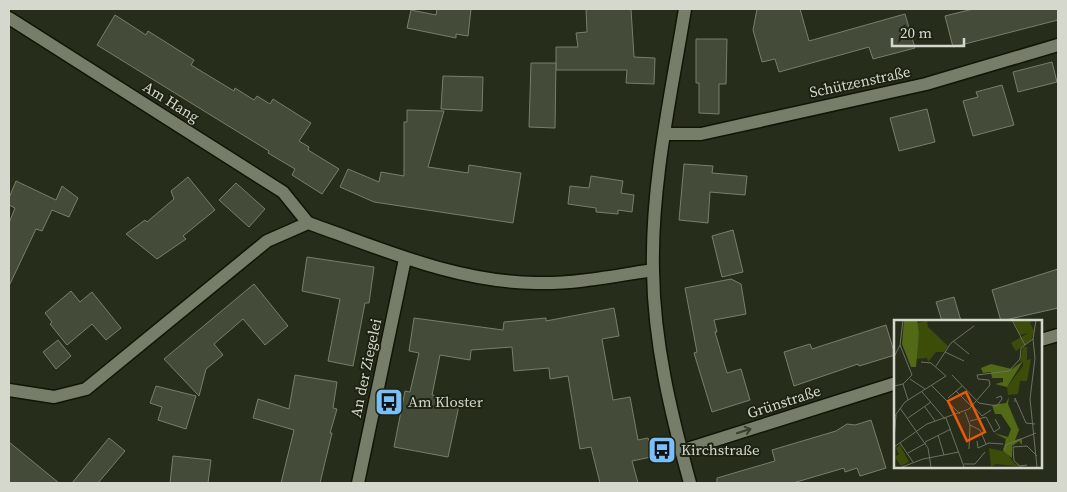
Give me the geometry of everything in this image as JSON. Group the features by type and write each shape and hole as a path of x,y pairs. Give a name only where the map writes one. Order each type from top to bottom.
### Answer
{"street":[{"path":"684,9 665,134 658,195 653,270 655,316 663,370 690,483"},
{"name":"Am Hang","path":"9,18 283,192 308,223"},
{"name":"Schützenstraße","path":"665,134 701,134 926,84 1058,45"},
{"path":"9,390 54,397 86,390 267,242 308,223 405,259 448,271 493,280 536,283 577,281 653,270"},
{"name":"An der Ziegelei","path":"358,483 405,259"},
{"path":"1042,340 1058,335"},
{"name":"Grünstraße","path":"681,451 894,384"}],"building":[{"path":"437,9 471,9 468,36 456,34 456,38 407,28 411,10 436,15"},
{"path":"586,9 631,9 634,57 655,58 654,84 626,83 627,70 556,70 556,47 578,47 576,33 587,32"},
{"path":"757,9 800,9 809,41 905,14 915,48 873,59 869,47 779,72 775,59 762,62 753,30"},
{"path":"973,9 1058,9 1058,20 953,47 945,16"},
{"path":"115,15 146,35 148,31 194,60 191,65 234,91 235,88 254,100 257,96 270,104 273,99 311,123 299,141 309,147 308,150 339,169 322,194 292,175 295,169 268,153 269,151 97,45"},
{"path":"696,39 727,39 726,84 719,84 719,114 699,113 699,83 696,83"},
{"path":"1052,62 1057,82 1018,92 1013,72"},
{"path":"531,63 556,63 555,128 529,127"},
{"path":"443,76 483,77 482,111 441,109"},
{"path":"1002,85 1014,125 973,136 963,101 978,97 976,92"},
{"path":"927,109 935,142 899,151 890,118"},
{"path":"407,110 444,111 428,167 468,173 469,165 521,173 513,223 374,202 340,187 348,169 379,182 381,172 404,176 404,122 407,122"},
{"path":"684,164 713,166 712,173 747,176 745,195 710,192 708,223 679,220"},
{"path":"591,176 623,181 621,193 634,195 632,212 618,210 618,214 596,212 596,208 568,204 570,186 589,188"},
{"path":"188,177 215,210 183,236 186,239 157,259 126,234 145,220 147,222 174,199 171,191"},
{"path":"16,181 56,200 62,186 78,198 69,217 52,210 42,231 36,229 9,286 9,223 15,208 9,205 9,198"},
{"path":"236,183 265,209 249,227 219,200"},
{"path":"733,230 743,272 722,277 712,236"},
{"path":"307,257 374,267 369,303 365,303 353,366 328,361 340,299 302,291"},
{"path":"1058,269 1058,308 1001,320 992,290"},
{"path":"731,279 741,284 746,314 714,320 717,332 715,332 727,373 741,369 750,400 712,412 694,353 697,352 685,288"},
{"path":"254,284 288,326 265,345 243,319 214,344 223,355 206,369 199,396 164,359"},
{"path":"71,291 80,302 92,292 121,328 106,340 92,324 67,345 50,324 52,322 45,313"},
{"path":"954,297 961,320 942,320 936,302"},
{"path":"614,308 619,336 602,339 613,400 630,397 638,440 648,438 651,448 651,457 632,461 638,483 600,483 591,447 580,449 568,376 550,379 549,368 514,371 512,347 471,350 470,360 440,355 432,395 460,401 448,457 394,447 405,391 410,392 419,353 409,351 414,318 503,330 504,322 546,318 546,321"},
{"path":"886,325 894,355 859,366 858,364 794,386 784,352 810,344 812,349"},
{"path":"58,340 71,356 56,369 43,352"},
{"path":"295,375 337,382 333,408 337,409 320,483 281,483 294,430 253,418 258,399 289,409"},
{"path":"156,386 196,396 186,429 158,420 162,407 150,403"},
{"path":"871,420 886,468 860,476 857,468 845,472 844,468 793,483 717,483 717,478 775,461 772,450 836,431 847,424 855,425"},
{"path":"109,438 125,451 98,483 72,483"},
{"path":"9,442 59,483 9,483"},
{"path":"173,456 211,460 208,483 170,483"}],"place":[{"name":"Am Kloster","path":"389,402"},
{"name":"Kirchstraße","path":"662,450"}]}
